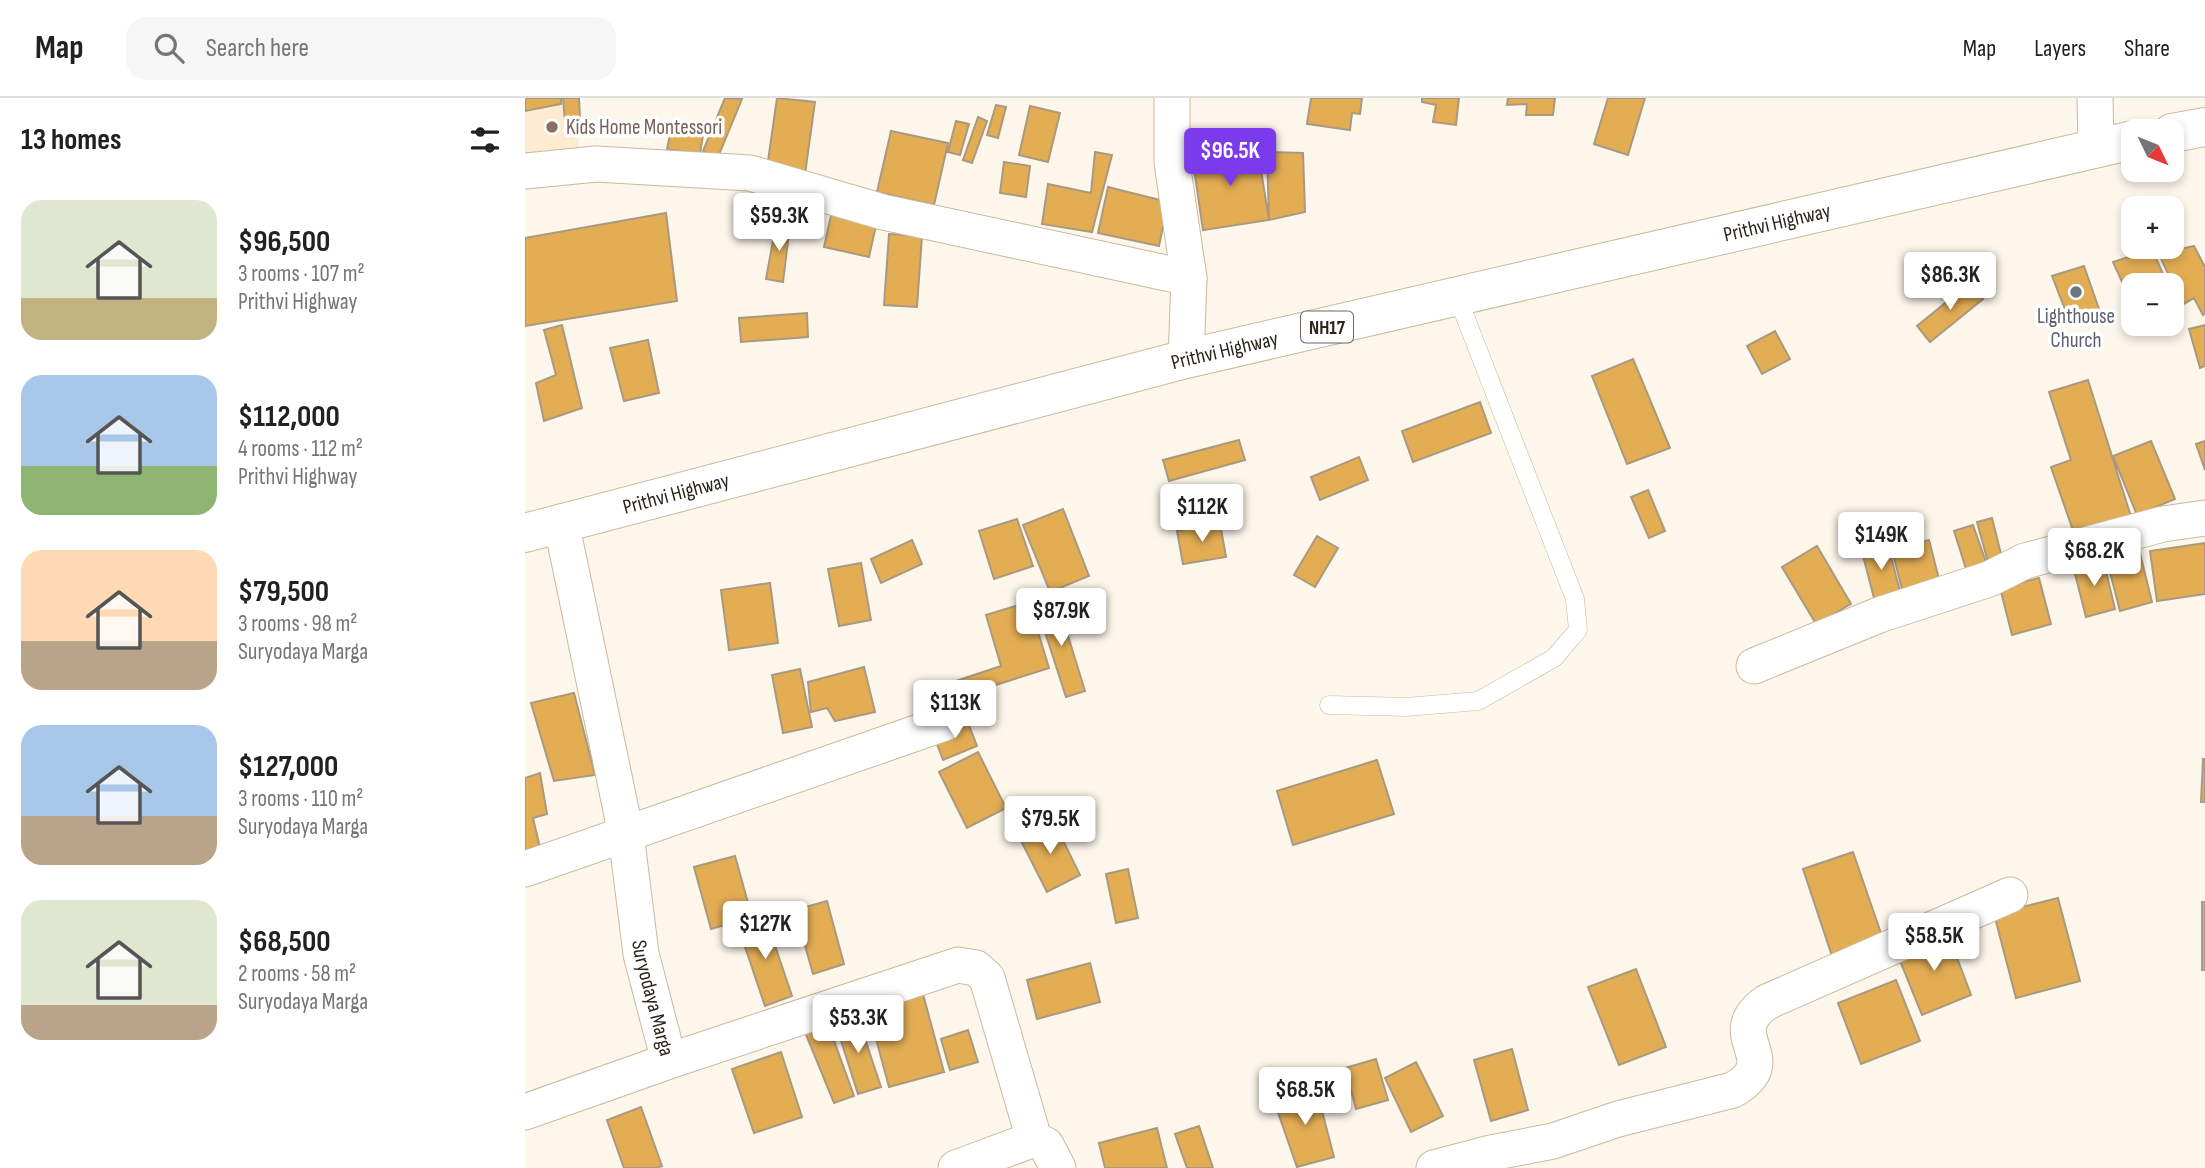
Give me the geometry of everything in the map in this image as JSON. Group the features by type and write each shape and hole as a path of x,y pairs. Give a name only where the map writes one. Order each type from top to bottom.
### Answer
{"highway":[{"path":"2184,131 2205,127"},
{"name":"Prithvi Highway","path":"543,528 1186,359 2121,142"}],"street":[{"path":"1172,98 1172,163 1189,278 1186,359"},
{"path":"2095,98 2096,147"},
{"path":"525,171 596,164 750,173 883,212 1189,278"},
{"path":"1754,666 1879,615 1989,579 2025,561 2163,524 2205,518"},
{"name":"Suryodaya Marga","path":"543,528 626,834 641,954 669,1061 958,965 976,968 986,978 1034,1139"},
{"path":"525,869 945,723"},
{"path":"1434,1168 1553,1141 1618,1119 1733,1090 1746,1082 1754,1071 1755,1054 1747,1035 1747,1025 1759,1008 2010,895"},
{"path":"525,1112 669,1061"},
{"path":"956,1168 1034,1139 1046,1145 1058,1168"}],"lane":[{"path":"1329,705 1406,707 1478,701 1554,658 1578,630 1575,599 1457,296"}],"shaded area":[{"name":"Kids Home Montessori","path":"525,98 577,98 579,155 525,159"}],"building":[{"path":"525,98 561,98 561,104 525,111"},
{"path":"563,98 579,98 580,119 565,122"},
{"path":"725,98 742,99 718,157 703,151"},
{"path":"777,98 815,102 805,174 767,168"},
{"path":"1311,98 1362,98 1360,114 1352,113 1350,130 1307,124"},
{"path":"1422,98 1459,98 1456,125 1433,122 1436,105 1422,102"},
{"path":"1508,98 1555,98 1553,115 1526,115 1527,104 1507,105"},
{"path":"1608,98 1645,98 1628,155 1594,144"},
{"path":"996,105 1006,107 998,138 987,135"},
{"path":"1030,106 1060,113 1048,162 1019,155"},
{"path":"978,117 987,121 972,163 963,160"},
{"path":"956,121 969,124 960,155 948,152"},
{"path":"671,130 703,135 700,154 667,149"},
{"path":"891,131 948,143 934,205 877,192"},
{"path":"1257,145 1269,220 1203,230 1192,155"},
{"path":"1095,152 1112,155 1092,232 1042,224 1048,184 1091,193"},
{"path":"1267,152 1303,153 1305,212 1269,220"},
{"path":"1004,162 1030,166 1026,197 1000,193"},
{"path":"1108,187 1168,202 1159,246 1098,233"},
{"path":"832,211 877,221 869,257 824,247"},
{"path":"666,213 677,301 525,326 525,238"},
{"path":"776,224 790,225 783,282 766,279"},
{"path":"889,234 922,236 917,307 884,305"},
{"path":"2194,246 2205,267 2203,315 2194,298 2184,304 2184,273 2168,273 2161,259 2184,259 2184,248"},
{"path":"2122,259 2156,259 2163,273 2121,273 2121,280 2113,262"},
{"name":"Lighthouse Church","path":"2084,266 2099,309 2068,317 2052,276"},
{"path":"1970,283 1983,299 1930,342 1917,326"},
{"path":"807,313 808,337 741,342 739,318"},
{"path":"562,325 582,408 544,421 536,383 556,375 544,330"},
{"path":"2205,325 2205,366 2200,368 2189,329"},
{"path":"1775,331 1790,359 1762,374 1747,346"},
{"path":"648,340 659,393 624,401 610,348"},
{"path":"1633,359 1670,448 1627,464 1592,376"},
{"path":"2088,380 2133,523 2077,542 2051,467 2071,460 2049,392"},
{"path":"1480,402 1491,433 1413,462 1402,431"},
{"path":"1239,440 1245,460 1169,481 1163,460"},
{"path":"2151,441 2175,499 2137,515 2113,456"},
{"path":"2205,441 2205,470 2196,444"},
{"path":"1359,457 1368,480 1320,500 1311,477"},
{"path":"1648,490 1665,531 1649,538 1631,497"},
{"path":"1063,509 1089,576 1050,592 1023,525"},
{"path":"1992,518 2002,558 1988,562 1977,522"},
{"path":"1017,519 1033,566 994,579 979,531"},
{"path":"1220,523 1226,557 1183,564 1177,531"},
{"path":"1973,525 1987,565 1967,572 1954,531"},
{"path":"1317,536 1338,548 1315,587 1294,575"},
{"path":"912,540 922,564 881,583 871,559"},
{"path":"1929,540 1940,583 1903,593 1892,550"},
{"path":"1887,541 1901,595 1875,602 1861,548"},
{"path":"2137,541 2152,602 2120,611 2104,549"},
{"path":"2205,543 2205,594 2157,601 2150,551"},
{"path":"1817,546 1851,604 1816,624 1782,567"},
{"path":"2103,559 2115,609 2086,617 2073,566"},
{"path":"861,563 871,620 839,626 828,569"},
{"path":"2039,578 2051,624 2012,635 2000,588"},
{"path":"770,583 778,643 729,650 721,590"},
{"path":"1057,600 1085,691 1066,697 1037,607"},
{"path":"1029,602 1049,668 958,697 953,682 1001,666 986,615"},
{"path":"864,667 875,712 835,721 827,708 811,712 808,682"},
{"path":"800,669 812,727 783,733 772,675"},
{"path":"574,693 595,775 554,781 531,703"},
{"path":"967,720 977,746 943,760 933,734"},
{"path":"978,752 1006,808 967,828 939,772"},
{"path":"2203,759 2205,802 2201,802"},
{"path":"1377,760 1394,814 1293,845 1277,791"},
{"path":"540,773 547,814 533,818 542,856 525,861 525,778"},
{"path":"1053,820 1080,875 1047,892 1019,837"},
{"path":"1853,852 1884,942 1833,959 1803,869"},
{"path":"735,856 752,917 711,929 694,867"},
{"path":"1128,869 1138,918 1116,923 1106,874"},
{"path":"2058,898 2080,981 2016,998 1994,914"},
{"path":"827,901 844,964 813,974 795,910"},
{"path":"2202,902 2205,902 2205,970 2202,970"},
{"path":"765,916 792,996 765,1006 738,926"},
{"path":"1947,931 1971,995 1922,1015 1896,951"},
{"path":"1090,963 1100,1002 1037,1019 1027,980"},
{"path":"1636,969 1666,1047 1619,1065 1588,987"},
{"path":"1896,980 1920,1041 1861,1064 1838,1003"},
{"path":"923,994 944,1072 889,1087 868,1009"},
{"path":"857,1015 881,1087 858,1094 835,1022"},
{"path":"828,1024 854,1096 834,1103 805,1032"},
{"path":"968,1030 978,1062 950,1070 941,1039"},
{"path":"1512,1049 1528,1110 1491,1121 1474,1060"},
{"path":"781,1052 802,1117 754,1133 732,1069"},
{"path":"1376,1059 1388,1100 1356,1109 1345,1068"},
{"path":"1416,1062 1443,1116 1411,1132 1385,1078"},
{"path":"1315,1084 1334,1157 1297,1167 1275,1104"},
{"path":"641,1107 662,1166 624,1168 607,1120"},
{"path":"1199,1126 1213,1168 1187,1168 1175,1134"},
{"path":"1157,1128 1167,1168 1105,1168 1099,1143"}],"place":[{"name":"Kids Home Montessori","path":"552,127"},
{"name":"Lighthouse Church","path":"2076,292"}]}
